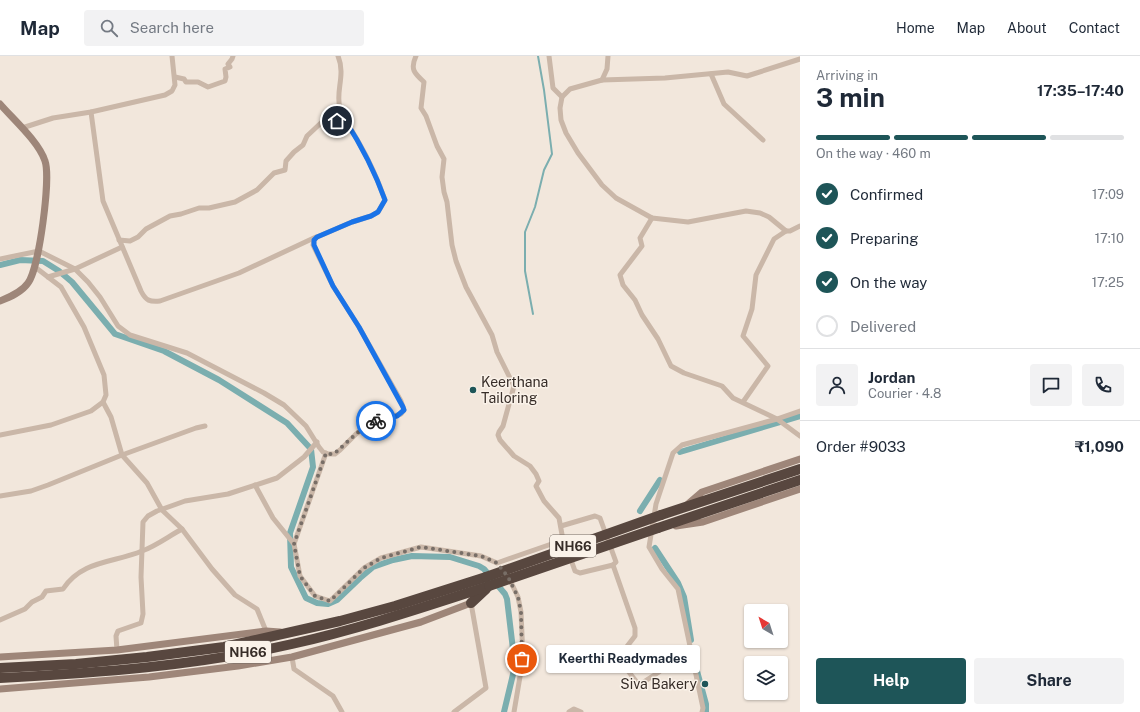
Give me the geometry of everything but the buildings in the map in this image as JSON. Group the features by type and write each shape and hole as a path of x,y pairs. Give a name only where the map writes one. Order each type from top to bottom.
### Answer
{"highway":[{"name":"NH66","path":"0,678 77,674 226,657 335,634 397,616 661,515 800,468"},
{"name":"NH66","path":"0,668 76,664 147,657 224,647 289,633 340,621 416,598 488,581 658,528 800,480"},
{"path":"471,603 488,581"},
{"path":"416,598 419,608"}],"street":[{"path":"22,128 52,118 91,112 165,95 172,91 175,86 172,56"},
{"path":"174,77 184,79 186,82 198,82 208,87 225,80 225,69 230,67 228,64 232,59 232,56"},
{"path":"91,112 103,201 144,298 152,302 160,301 238,274 317,237 378,212 385,200 364,153 345,120 340,106 341,64 338,56"},
{"path":"416,56 412,64 414,73 424,82 421,108 426,116 437,146 444,159 442,177 456,261 466,287 492,335 497,352 514,386 503,426 498,432 498,435 500,440 514,456 530,466 536,474 539,481 536,486 544,501 559,518 563,540 575,571 580,573 613,564"},
{"path":"549,56 553,88 562,97"},
{"path":"602,80 607,69 608,56"},
{"path":"786,231 769,217 760,213 746,211 688,222 652,218 616,198 602,185 578,153 566,133 561,120 560,108 562,97 570,89 602,80 665,78 728,72 747,76 800,59"},
{"path":"711,74 724,104 763,140"},
{"path":"0,104 22,128 42,154 46,162 47,181 38,253 29,283 10,297 0,301"},
{"path":"119,240 130,242 146,229 170,216 198,208 220,206 240,199 257,190 274,173 285,170 286,161 303,145 307,136 322,122 345,120"},
{"path":"652,218 640,238 642,246 620,275 623,285 635,300 658,339 671,366 684,373 722,386 733,398 777,419 800,436"},
{"path":"742,402 768,366 743,336 752,309 756,276 774,239 786,231 790,232 800,226"},
{"path":"0,259 38,253 75,269 100,297 114,320 130,335 187,353 264,392 284,405 306,426 319,447 328,454 334,454 371,422 397,416 404,410 401,401 359,327 325,271 314,245 314,240 317,237"},
{"path":"48,277 75,269 122,247"},
{"path":"0,435 51,426 91,411 103,402 106,395 104,375 84,328 61,287 35,267"},
{"path":"103,402 111,417 122,455 147,483 162,510 182,529 212,569 235,595 257,609 266,630"},
{"path":"702,712 678,589 662,569 649,547 656,504 673,453 682,445 777,419 800,411"},
{"path":"0,496 31,491 122,455 205,426"},
{"path":"117,650 116,636 118,632 141,623 144,614 141,577 143,522 148,516 185,501 228,494 277,478 304,457 317,443"},
{"path":"294,544 326,453"},
{"path":"685,507 702,492 800,459"},
{"path":"255,485 273,518 294,544 300,576 315,596 330,601 364,568 381,558 421,547 481,556 497,563 508,577 518,597 521,612 522,659 514,712"},
{"path":"658,528 703,522 800,489"},
{"path":"561,526 595,516 600,518 616,562 613,564 635,628 635,636 625,649 625,667 639,685 659,672"},
{"path":"0,620 25,609 32,602 42,597 46,591 63,589 69,580 75,575 92,566 142,551 182,529"},
{"path":"497,563 563,540"},
{"path":"0,689 149,677 238,666 292,657 421,622 471,603 486,688 454,712"},
{"path":"0,657 117,650 266,630 289,633"},
{"path":"292,657 294,669 328,692 337,701 342,712"},
{"path":"569,712 574,709 581,712"}],"waterway":[{"path":"533,314 525,271 525,232 535,207 544,170 552,154 538,56"},
{"path":"0,265 20,260 43,261 59,271 72,282 115,334 164,351 219,380 287,423 311,449 313,467 290,533 291,567 306,598 317,603 328,604 337,600 373,567 393,560 412,556 450,557 484,569 505,594 507,599 515,666 504,712"},
{"path":"680,452 800,416"},
{"path":"640,511 660,480"},
{"path":"655,548 678,583 684,597 691,640"},
{"path":"697,671 706,704 706,712"}],"way so far":[{"path":"376,421 371,422 334,454 326,453 294,544 300,576 315,596 330,601 364,568 381,558 421,547 481,556 497,563 508,577 518,597 521,612 522,659"}],"place":[{"name":"Keerthana Tailoring","path":"473,390"},
{"name":"Keerthi Readymades","path":"522,659"},
{"name":"Siva Bakery","path":"705,684"}],"route":[{"path":"337,121 345,120 358,141 379,184 385,200 383,206 378,212 315,238 314,245 333,286 359,327 401,401 404,410 401,414 376,421"}]}
